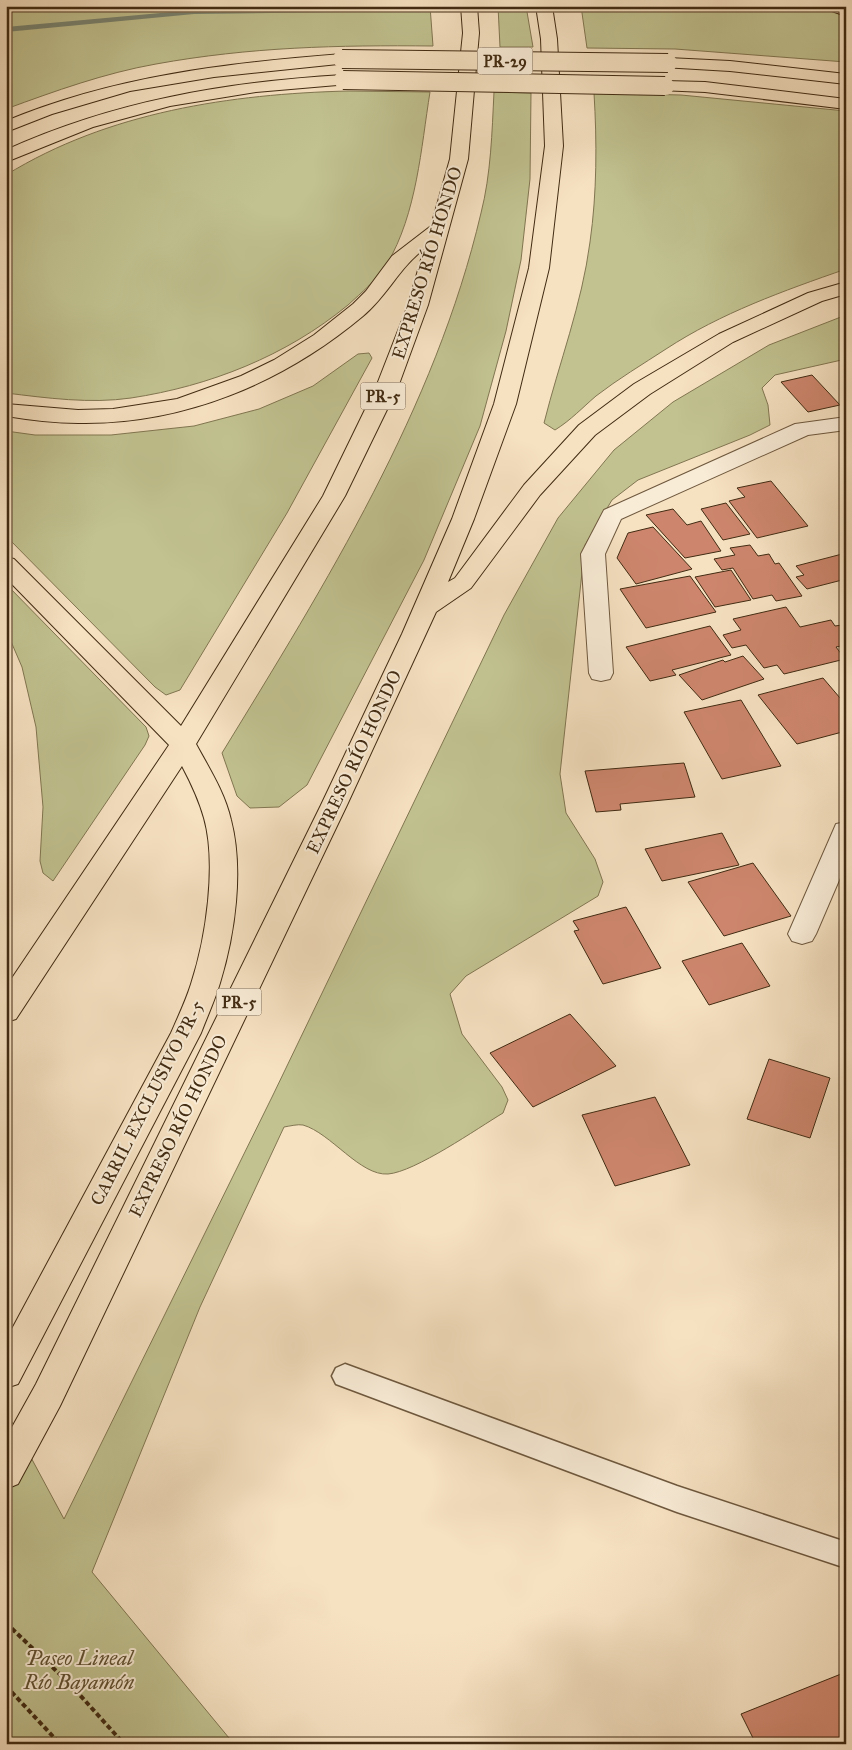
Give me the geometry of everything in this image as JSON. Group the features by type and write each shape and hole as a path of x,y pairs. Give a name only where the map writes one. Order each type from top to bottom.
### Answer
{"highway":[{"name":"EXPRESO RÍO HONDO","path":"6,1011 183,744 338,487 387,387 418,305 459,159 470,32 469,6"},
{"name":"EXPRESO RÍO HONDO","path":"6,1473 48,1395 334,805 426,607 463,519 505,404 539,268 554,146 548,39 544,6"},
{"path":"832,6 846,11"},
{"name":"PR-29","path":"6,127 81,99 144,82 244,67 342,59 668,63 730,66 846,79"},
{"name":"PR-29","path":"6,157 67,130 178,98 246,87 343,80 705,87 846,104"},
{"path":"6,410 72,418 124,416 182,405 220,393 266,372 309,348 342,324 369,300 401,259 440,227"},
{"path":"426,607 463,584 532,490 587,430 642,389 726,338 815,297 846,288"},
{"name":"CARRIL EXCLUSIVO PR-5","path":"6,564 183,744 205,784 218,820 223,858 221,917 206,983 186,1033 6,1373"}],"street":[{"path":"602,673 593,554 612,515 802,429 846,422"},
{"path":"802,934 846,831"}],"lane":[{"path":"345,1376 677,1499 846,1555"}],"path":[{"path":"6,1623 70,1684 124,1744"},
{"path":"6,1686 60,1744"}],"green space":[{"path":"6,6 430,6 433,46 294,48 191,58 99,77 6,109"},
{"path":"498,6 526,6 533,47 500,47"},
{"path":"581,6 817,6 846,16 846,62 675,49 587,48"},
{"path":"348,91 430,92 416,180 405,223 397,244 379,275 348,305 324,323 273,354 218,377 190,386 116,400 68,400 6,393 6,175 45,153 86,136 171,110 215,102 260,97"},
{"path":"494,92 531,93 530,179 521,260 506,331 480,426 424,560 307,785 279,807 250,808 237,796 222,753 338,559 406,425 436,356 461,286 481,213 487,183"},
{"path":"594,93 681,95 846,111 846,269 753,304 708,324 613,384 555,430 544,423 582,288 592,224 596,168"},
{"name":"Paseo Lineal Río Bayamón","path":"846,315 846,359 775,375 762,388 768,405 770,425 750,435 638,480 612,500 585,545 560,774 566,813 595,859 603,882 598,896 466,976 450,994 462,1034 502,1087 508,1100 503,1113 430,1158 414,1166 388,1174 377,1173 367,1168 314,1129 303,1125 284,1127 200,1307 92,1572 234,1744 6,1744 6,1411 64,1519 273,1095 504,615 558,518 614,450 673,402 769,345"},
{"path":"369,353 372,358 287,513 180,690 166,695 155,687 6,536 6,431 35,435 111,435 194,426 259,409 313,386 358,354"},
{"path":"6,584 146,727 149,736 145,745 53,881 43,873 40,861 43,807 36,727 22,667 6,630"}],"building":[{"path":"812,375 840,405 808,412 781,382"},
{"path":"771,481 808,526 757,538 729,501 745,497 737,488"},
{"path":"726,503 750,534 723,540 701,509"},
{"path":"673,509 687,525 701,521 721,551 685,558 646,515"},
{"path":"653,527 692,569 636,584 617,558 628,533"},
{"path":"750,545 758,556 769,554 775,564 779,563 802,596 776,601 772,595 753,599 733,568 722,570 714,559 735,555 730,548"},
{"path":"846,553 846,579 807,589 796,577 804,575 796,566"},
{"path":"731,570 751,600 715,607 695,577"},
{"path":"690,576 716,612 646,628 620,589"},
{"path":"786,607 800,627 831,620 835,626 842,625 846,629 846,645 836,647 845,659 784,674 777,665 764,668 746,645 732,648 723,635 741,630 733,619"},
{"path":"710,626 731,655 672,670 676,675 650,681 626,647"},
{"path":"743,656 764,679 702,700 679,675 723,660 725,662"},
{"path":"823,678 846,705 846,731 797,744 758,695"},
{"path":"741,700 781,766 722,779 684,712"},
{"path":"684,763 695,797 620,804 621,810 596,812 585,771"},
{"path":"722,833 739,865 662,881 645,849"},
{"path":"753,863 791,916 724,936 688,882"},
{"path":"626,907 661,968 603,984 574,931 579,930 573,921"},
{"path":"742,943 770,986 709,1005 682,961"},
{"path":"570,1014 616,1066 533,1107 490,1053"},
{"path":"769,1059 830,1078 810,1138 747,1119"},
{"path":"655,1097 690,1165 615,1186 582,1115"},
{"path":"846,1672 846,1744 756,1744 741,1714"}],"waterway":[{"path":"607,7 616,6"},
{"path":"6,30 194,12 404,9"}]}
